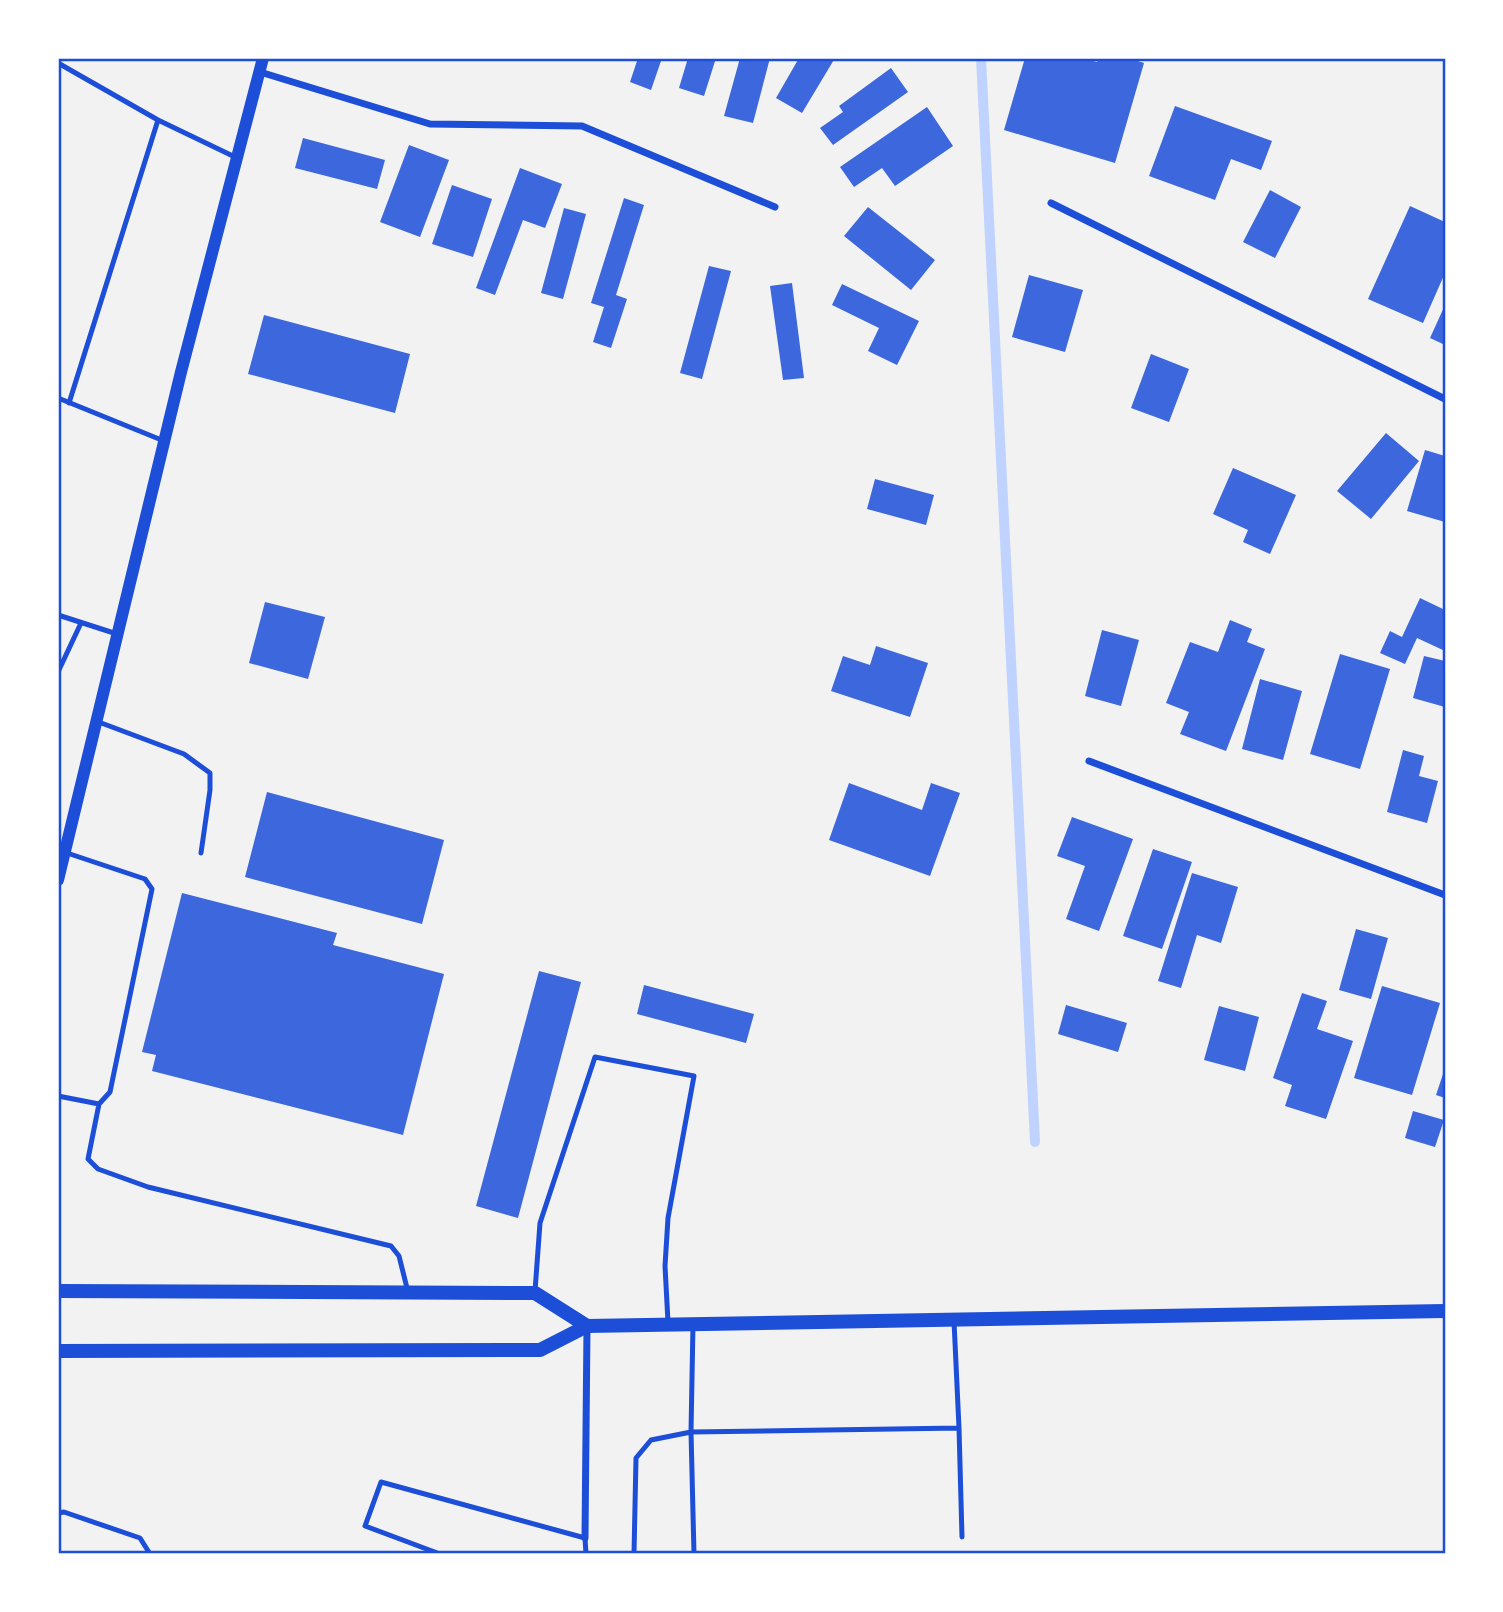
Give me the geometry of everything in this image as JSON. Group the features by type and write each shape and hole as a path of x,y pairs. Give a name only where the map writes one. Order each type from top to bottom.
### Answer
{"main road":[{"path":"58,1291 535,1293 587,1326"},
{"path":"58,1351 540,1350 587,1326 1445,1311"}],"street":[{"path":"58,880 164,441 263,58"},
{"path":"260,72 430,124 582,126 775,207"},
{"path":"1051,203 1445,399"},
{"path":"1089,761 1445,895"},
{"path":"585,1538 587,1326"}],"lane":[{"path":"58,63 158,120 237,158"},
{"path":"69,403 158,120"},
{"path":"58,398 164,441"},
{"path":"58,615 117,634"},
{"path":"58,672 81,623"},
{"path":"96,721 184,754 210,773 201,852"},
{"path":"64,852 145,879 152,889 110,1092 99,1104 88,1159 98,1169 148,1187 391,1246 399,1256 408,1292"},
{"path":"535,1293 540,1223 595,1057 694,1076 668,1218 665,1266 668,1325"},
{"path":"58,1096 99,1104"},
{"path":"954,1320 962,1537"},
{"path":"693,1324 691,1432 694,1554"},
{"path":"634,1554 636,1458 651,1440 691,1432 960,1428"},
{"path":"440,1554 365,1526 381,1482 585,1538 586,1554"},
{"path":"58,1513 64,1512 140,1538 150,1554"}],"building":[{"path":"638,58 662,58 651,90 630,82"},
{"path":"688,58 716,58 704,96 679,88"},
{"path":"740,58 770,58 753,123 724,116"},
{"path":"799,58 835,58 802,113 776,98"},
{"path":"1025,58 1082,58 1097,62 1099,58 1128,58 1144,63 1115,163 1004,130"},
{"path":"891,68 908,92 833,145 820,128 843,112 839,106"},
{"path":"1175,106 1272,141 1261,170 1231,159 1215,200 1149,176"},
{"path":"927,107 953,146 895,186 882,168 854,187 840,167"},
{"path":"303,138 385,160 377,189 295,168"},
{"path":"409,145 449,160 420,237 380,222"},
{"path":"520,168 562,184 545,228 523,220 495,295 476,288"},
{"path":"452,185 492,199 473,257 432,244"},
{"path":"1270,190 1301,207 1275,258 1243,242"},
{"path":"624,198 644,205 616,295 627,299 611,348 593,342 604,307 591,303"},
{"path":"1410,206 1445,222 1445,273 1423,323 1368,299"},
{"path":"868,207 935,260 911,290 844,236"},
{"path":"564,208 586,214 563,299 541,293"},
{"path":"709,266 731,271 702,379 680,373"},
{"path":"1029,275 1083,290 1065,352 1012,337"},
{"path":"792,283 804,378 783,380 770,286"},
{"path":"842,284 919,321 897,365 868,351 879,328 832,305"},
{"path":"1445,305 1445,345 1430,338"},
{"path":"264,315 410,354 395,413 248,374"},
{"path":"1151,354 1189,369 1169,422 1131,408"},
{"path":"1386,433 1419,461 1371,519 1337,491"},
{"path":"1425,450 1445,456 1445,522 1407,511"},
{"path":"1233,468 1296,495 1270,554 1243,542 1248,530 1213,514"},
{"path":"875,479 934,495 926,525 867,509"},
{"path":"1420,598 1445,610 1445,651 1417,638 1405,664 1380,653 1390,631 1402,637"},
{"path":"265,602 325,617 308,679 249,663"},
{"path":"1230,620 1252,629 1247,642 1265,649 1226,751 1180,734 1189,712 1166,703 1190,642 1218,652"},
{"path":"1102,630 1139,640 1121,706 1085,696"},
{"path":"876,646 928,663 910,717 831,691 843,656 870,665"},
{"path":"1340,654 1390,669 1360,769 1310,754"},
{"path":"1424,656 1445,661 1445,707 1413,698"},
{"path":"1260,679 1302,691 1283,760 1242,749"},
{"path":"1403,750 1424,756 1419,776 1438,781 1427,823 1387,812"},
{"path":"849,783 922,810 931,783 960,793 930,876 829,840"},
{"path":"267,792 444,840 422,924 245,877"},
{"path":"1072,817 1133,839 1099,931 1066,919 1085,866 1057,856"},
{"path":"1153,849 1192,862 1162,949 1123,936"},
{"path":"1192,873 1238,887 1221,943 1197,935 1181,988 1158,981"},
{"path":"182,893 337,933 333,945 444,974 403,1135 152,1071 156,1055 142,1052"},
{"path":"1356,929 1388,938 1371,999 1339,990"},
{"path":"539,971 581,982 518,1218 476,1206"},
{"path":"644,985 754,1014 746,1043 637,1014"},
{"path":"1382,986 1440,1003 1412,1095 1354,1078"},
{"path":"1302,993 1327,1001 1317,1029 1353,1041 1326,1119 1285,1106 1292,1085 1273,1078"},
{"path":"1066,1005 1127,1023 1118,1052 1058,1034"},
{"path":"1219,1006 1259,1017 1245,1071 1204,1060"},
{"path":"1445,1068 1445,1098 1436,1095"},
{"path":"1413,1111 1444,1120 1435,1147 1405,1138"}],"waterway":[{"path":"981,58 1035,1142"}]}
